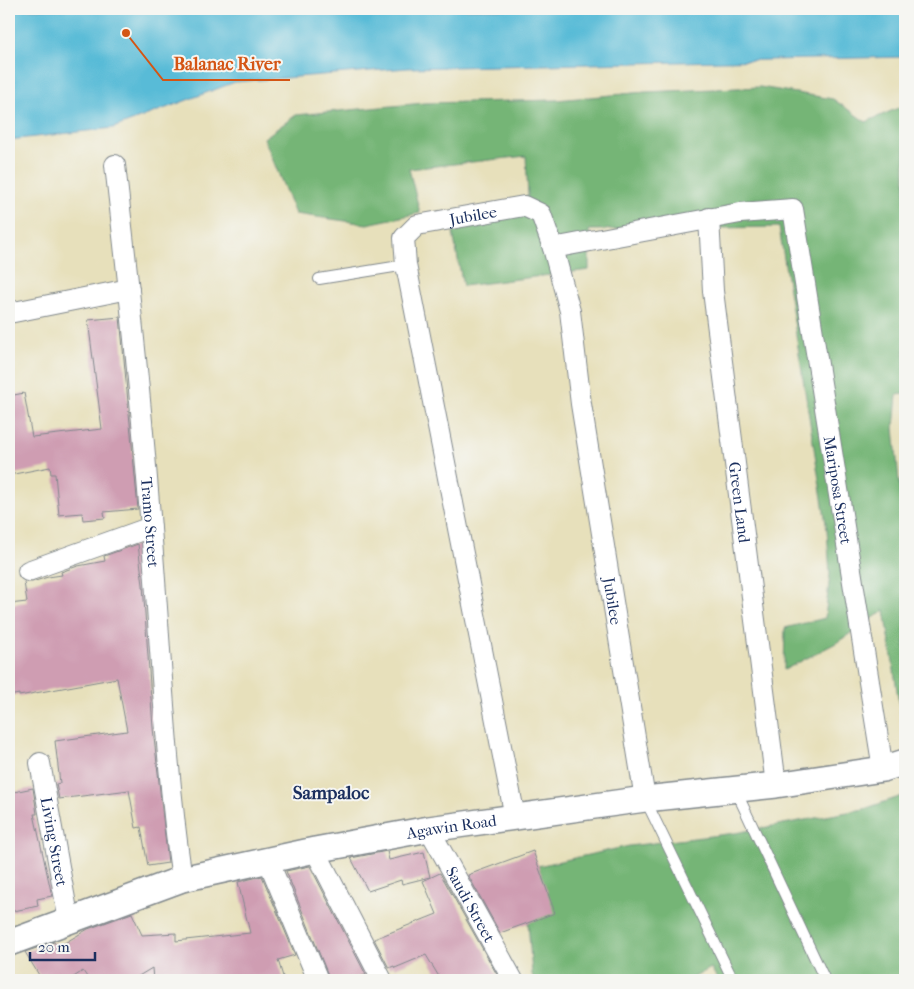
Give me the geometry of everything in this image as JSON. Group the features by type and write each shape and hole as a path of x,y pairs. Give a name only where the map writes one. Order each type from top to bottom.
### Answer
{"street":[{"name":"Tramo Street","path":"115,165 129,289 151,527 173,816 182,879"},
{"name":"Jubilee","path":"515,817 406,265 404,238 417,225 524,206 542,214 570,311 581,404 645,799"},
{"name":"Mariposa Street","path":"709,218 740,213 793,209 894,765"},
{"path":"553,248 709,218"},
{"name":"Green Land","path":"709,218 713,290 776,785"},
{"path":"9,313 129,289"},
{"path":"28,571 151,527"},
{"name":"Living Street","path":"40,763 69,921"},
{"name":"Agawin Road","path":"9,943 182,879 315,850 429,829 645,799 776,785 894,765"},
{"name":"Saudi Street","path":"429,829 513,980"},
{"path":"315,850 382,980"},
{"path":"268,860 318,980"}],"lane":[{"path":"319,279 406,265"},
{"path":"736,789 825,980"},
{"path":"645,799 733,980"}],"green space":[{"path":"760,87 833,99 866,122 905,105 905,394 897,395 894,428 905,545 905,744 885,610 836,643 784,670 785,628 825,618 830,574 827,530 779,227 589,230 589,270 463,286 453,233 528,196 526,156 409,169 420,213 367,224 295,214 264,138 296,115 424,103 556,100 645,92"},
{"path":"905,795 905,980 718,980 711,968 689,980 534,980 524,869 629,846 735,833 864,809"}],"water":[{"path":"9,9 905,9 905,57 408,68 235,82 113,128 9,140"}],"building":[{"path":"120,317 138,509 104,512 105,518 83,520 82,513 59,515 55,474 51,474 50,467 9,475 9,396 24,393 32,437 102,429 88,320"},
{"path":"138,544 143,585 153,728 168,863 148,866 141,827 136,828 129,790 59,799 56,784 60,783 55,741 127,731 117,678 19,696 19,694 9,696 9,604 27,602 24,582 62,575 61,572 78,566 105,561 104,556"},
{"path":"33,788 37,814 34,814 52,896 37,899 38,906 9,912 9,793"},
{"path":"387,851 389,860 424,852 430,877 402,884 401,880 368,891 351,858"},
{"path":"533,851 555,913 500,933 468,875"},
{"path":"310,866 366,975 346,980 330,980 286,871"},
{"path":"440,873 500,980 441,980 426,955 395,968 394,966 389,968 374,939 437,914 423,881"},
{"path":"262,876 295,955 278,960 284,980 153,980 152,968 132,980 89,980 83,971 69,980 42,980 25,952 54,942 58,947 88,929 132,913 142,935 176,933 176,941 250,933 238,882"}],"place":[{"name":"Balanac River","path":"126,33"}],"district":[{"name":"Sampaloc","path":"331,792"}]}
